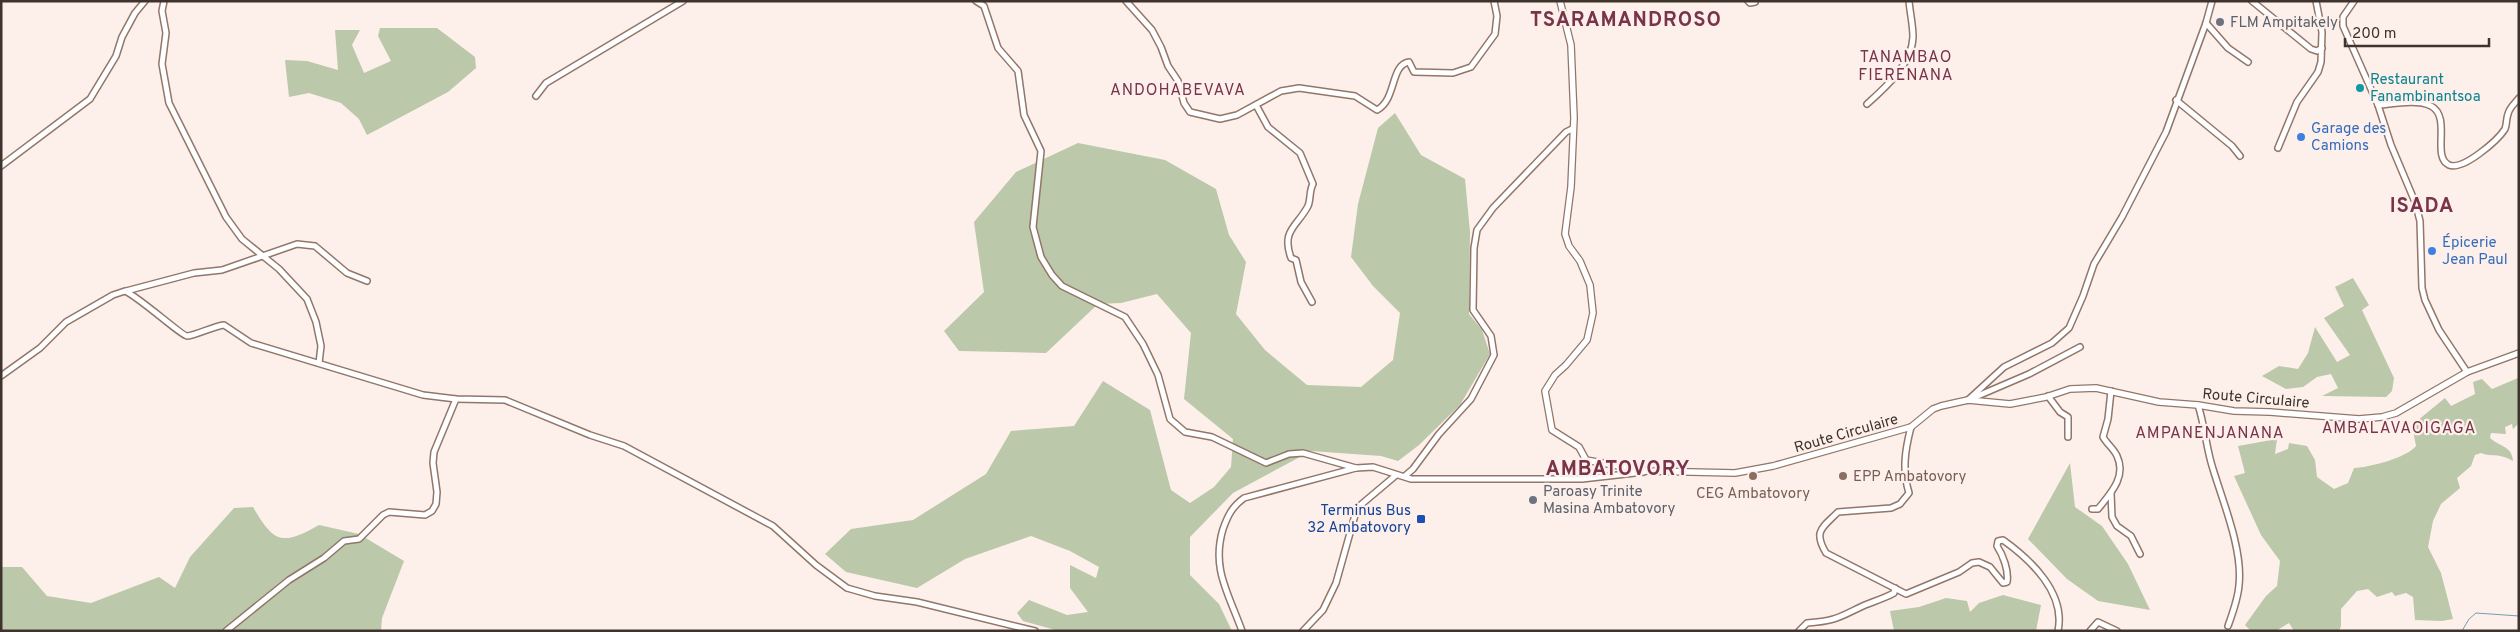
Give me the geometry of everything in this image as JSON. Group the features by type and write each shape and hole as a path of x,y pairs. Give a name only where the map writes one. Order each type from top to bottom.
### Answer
{"street":[{"path":"1,166 90,99 116,56 122,37 135,13 146,1"},
{"path":"164,1 162,11 166,33 162,64 169,103 226,218 242,239 266,257 307,299 316,322 321,346 319,363"},
{"path":"536,96 546,83 683,1"},
{"path":"976,1 984,6 998,48 1018,71 1024,115 1041,151 1033,226 1041,256 1052,275 1062,286 1125,317 1143,344 1158,375 1170,419 1185,432 1212,437 1266,463 1289,454 1302,453 1356,468"},
{"path":"1126,1 1152,30 1168,66 1178,81 1184,103 1190,112 1220,119 1237,115 1281,91 1299,88 1355,96 1377,110 1384,106 1390,95 1398,68 1403,63 1409,62 1414,72 1453,73 1471,67 1495,34 1497,16 1494,1"},
{"name":"Route Circulaire","path":"1560,1 1571,45 1574,118 1572,129 1571,187 1565,234 1569,246 1580,261 1590,286 1593,314 1587,340 1555,375 1545,391 1546,409 1552,430 1579,448 1586,460 1647,471 1735,473 1773,466 1911,427 1933,409 1968,400 2010,404 2070,389 2096,388 2158,402 2198,405 2234,412 2270,412 2359,419 2382,417 2396,413 2467,372 2519,352"},
{"path":"1748,1 1750,4 1756,2"},
{"path":"1867,104 1893,78 1909,55 1913,38 1909,1"},
{"path":"1968,400 2004,367 2052,343 2069,328 2094,264 2103,252 2166,132 2176,100 2206,23 2212,1"},
{"path":"2252,1 2311,50 2318,51 2322,48"},
{"path":"2278,148 2296,102 2318,72 2322,48 2322,32 2316,1"},
{"path":"2354,1 2343,17 2343,26 2378,105 2391,145 2415,202 2420,221 2424,294 2438,330 2467,372"},
{"path":"2206,23 2228,48 2248,62"},
{"path":"2378,105 2431,106 2437,112 2440,120 2441,153 2444,160 2449,165 2458,166 2481,153 2504,131 2508,112 2519,98"},
{"path":"2176,100 2232,146 2240,156"},
{"path":"1256,105 1268,127 1300,153 1313,184 1309,192 1307,207 1291,229 1287,247 1290,258 1296,260 1301,282 1312,302"},
{"path":"1404,476 1413,469 1439,434 1471,399 1494,355 1491,336 1473,310 1474,248 1477,230 1515,184 1566,132 1572,129"},
{"path":"1,376 40,348 66,322 125,291 194,273 222,270 266,257 297,244 315,246 347,273 367,281"},
{"path":"125,291 135,295 175,326 182,335 189,336 210,327 224,325 251,343 423,395 456,399 505,400 590,435 624,446 773,526 816,564 847,588 875,596 917,602 1035,631"},
{"path":"1968,400 2028,374 2080,347"},
{"path":"2092,509 2098,510 2111,493 2120,475 2117,456 2103,436 2111,391"},
{"path":"2048,396 2060,412 2068,417 2068,437"},
{"path":"226,631 289,580 324,558 344,541 359,539 382,515 389,512 425,515 432,511 436,504 437,492 433,462 434,452 456,399"},
{"path":"2198,405 2204,425 2212,468 2228,512 2240,583 2235,609 2228,626"},
{"path":"1911,427 1906,446 1903,475 1908,493 1900,504 1891,508 1838,512 1819,532 1818,540 1826,553 1906,594 1959,572 1972,563 1979,562 1996,572 2003,583 2007,582 2002,554 1997,546 1998,541 2003,540 2034,565 2058,603 2058,631"},
{"path":"1242,631 1218,568 1218,552 1221,536 1234,505 1244,498 1356,468 1373,467 1395,476 1404,476 1411,479 1582,479 1647,471"},
{"path":"1303,631 1323,610 1336,583 1357,508 1395,476"},
{"path":"2111,493 2112,517 2117,526 2131,536 2140,554"},
{"path":"1799,631 1807,623 1832,621 1842,618 1866,604 1884,598 1894,592 1895,588"},
{"path":"2090,631 2098,622 2117,631"}],"green space":[{"path":"380,28 437,28 475,57 476,68 448,92 367,135 359,119 341,103 309,93 289,97 285,60 307,61 338,70 335,30 360,30 352,45 364,73 391,61 378,36"},
{"path":"1395,113 1421,155 1465,179 1470,232 1469,314 1482,330 1490,354 1460,405 1419,445 1398,461 1381,456 1311,451 1233,493 1190,537 1190,575 1219,604 1232,631 1059,631 1023,621 1017,613 1029,600 1067,615 1088,612 1070,588 1070,565 1096,578 1099,567 1070,551 1031,536 965,559 917,588 846,572 825,554 851,529 913,520 986,474 1011,431 1074,426 1103,381 1150,410 1171,490 1190,503 1214,487 1231,467 1233,439 1184,399 1191,333 1157,294 1121,303 1098,304 1046,353 959,351 944,331 984,292 974,222 1016,172 1078,143 1165,160 1216,189 1229,235 1246,262 1236,314 1265,350 1307,385 1361,387 1393,360 1400,313 1373,286 1351,257 1358,204 1378,128"},
{"path":"2353,278 2369,305 2362,310 2394,378 2392,391 2386,397 2322,396 2338,388 2331,374 2317,377 2303,387 2286,389 2262,376 2279,366 2298,369 2308,353 2315,327 2337,362 2350,355 2324,318 2344,306 2335,287"},
{"path":"2518,378 2519,423 2513,429 2512,424 2505,427 2506,434 2491,433 2490,438 2510,452 2513,461 2508,458 2481,453 2475,455 2471,466 2457,478 2460,488 2441,504 2433,521 2428,547 2441,573 2453,619 2442,621 2415,620 2413,597 2406,593 2395,596 2392,592 2377,597 2368,589 2357,591 2341,609 2341,626 2339,631 2294,631 2289,623 2276,631 2251,631 2245,625 2266,596 2277,586 2280,561 2261,535 2234,476 2245,473 2238,446 2277,439 2275,454 2288,449 2289,443 2307,446 2315,460 2317,477 2334,489 2348,483 2354,468 2388,461 2411,450 2416,446 2412,425 2445,398 2451,406 2475,394 2473,382 2482,379 2492,389"},
{"path":"2070,463 2075,507 2102,526 2128,564 2150,610 2098,601 2067,579 2028,539"},
{"path":"253,507 267,528 273,534 280,537 296,536 319,525 359,534 404,561 382,618 381,631 1,631 1,567 22,567 47,596 91,603 159,577 175,588 190,557 234,508"},
{"path":"2003,595 2041,605 2036,631 1894,631 1890,611 1919,607 1946,598 1967,601 1970,612 1979,603"}],"waterway":[{"path":"2462,631 2469,619 2476,613 2519,616"}],"place":[{"name":"FLM Ampitakely","path":"2220,22"},
{"name":"Restaurant Fanambinantsoa","path":"2360,88"},
{"name":"Garage des Camions","path":"2301,137"},
{"name":"Épicerie Jean Paul","path":"2432,251"},
{"name":"CEG Ambatovory","path":"1753,476"},
{"name":"EPP Ambatovory","path":"1843,476"},
{"name":"Paroasy Trinite Masina Ambatovory","path":"1533,500"},
{"name":"Terminus Bus 32 Ambatovory","path":"1421,519"}],"district":[{"name":"TSARAMANDROSO","path":"1626,19"},
{"name":"TANAMBAO FIERENANA","path":"1906,65"},
{"name":"ANDOHABEVAVA","path":"1178,89"},
{"name":"ISADA","path":"2422,205"},
{"name":"AMBALAVAOIGAGA","path":"2399,427"},
{"name":"AMPANENJANANA","path":"2210,432"},
{"name":"AMBATOVORY","path":"1618,468"}]}
